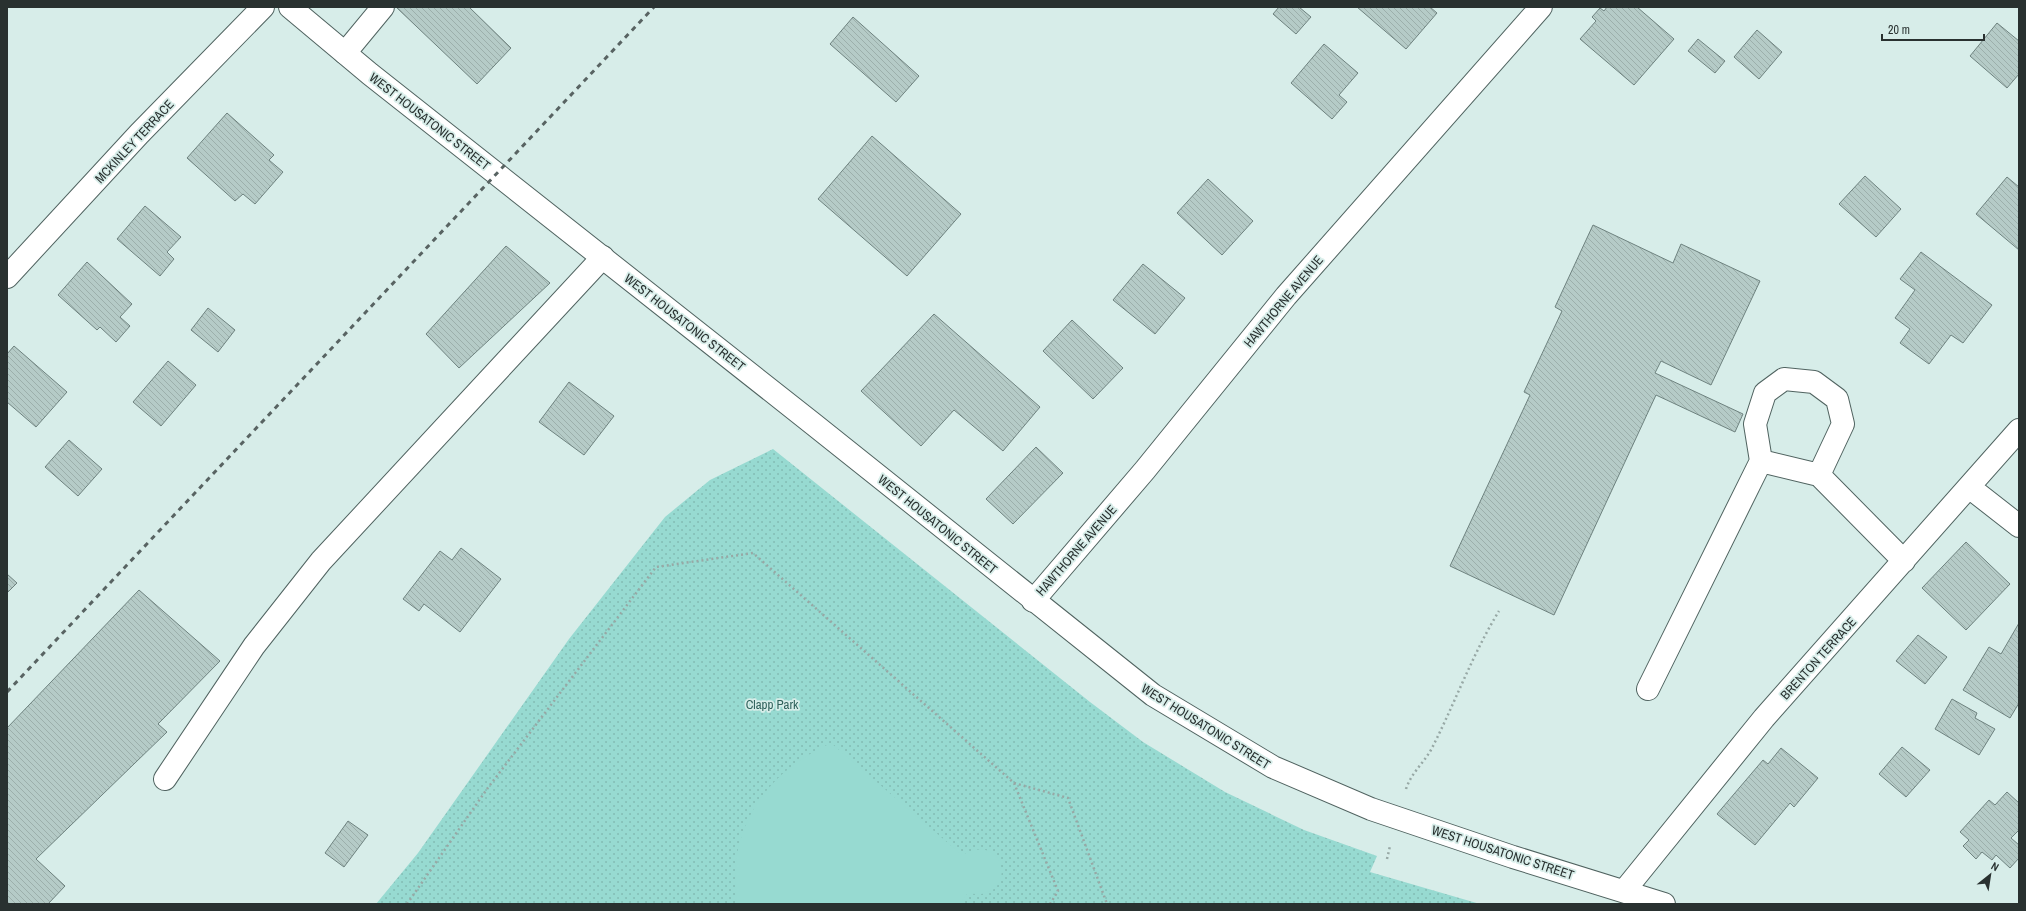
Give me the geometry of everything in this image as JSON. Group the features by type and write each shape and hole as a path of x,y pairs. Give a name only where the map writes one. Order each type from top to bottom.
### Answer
{"main road":[{"name":"MCKINLEY TERRACE","path":"7,277 139,134 263,7"},
{"name":"WEST HOUSATONIC STREET","path":"290,7 345,53 1153,695 1273,767 1370,809 1513,857 1664,904"},
{"path":"345,53 383,7"},
{"name":"HAWTHORNE AVENUE","path":"1033,600 1145,470 1286,296 1540,7"},
{"path":"165,779 254,646 321,561 603,257"},
{"path":"1648,689 1761,461 1755,424 1765,392 1784,379 1814,382 1836,398 1842,424 1819,475"},
{"name":"BRENTON TERRACE","path":"1624,891 1764,718 2019,430"},
{"path":"1761,461 1819,475 1904,561"},
{"path":"1969,487 2019,526"}],"path":[{"path":"406,904 487,789 656,568 753,553 1014,783 1068,798 1107,904"},
{"path":"1387,859 1409,779 1431,750 1483,637 1499,611"},
{"path":"1014,783 1058,891 1050,904"}],"green space":[{"name":"Clapp Park","path":"773,449 1090,702 1143,742 1225,792 1304,830 1377,856 1370,872 1480,904 376,904 418,853 569,639 665,517 710,480"},
{"path":"831,743 962,855 978,850 990,852 998,858 1001,868 1000,879 995,888 984,893 968,893 959,904 737,904 735,877 738,851 745,828 755,807 769,787 787,770 808,755"}],"building":[{"path":"396,7 469,7 511,48 477,84"},
{"path":"1279,7 1299,7 1311,17 1296,34 1273,14"},
{"path":"1357,7 1430,7 1437,13 1406,49"},
{"path":"1607,7 1637,7 1674,39 1634,85 1580,39 1596,21 1592,17 1600,8 1604,11"},
{"path":"853,17 919,76 896,102 830,44"},
{"path":"1997,23 2019,41 2019,74 2007,88 1970,56"},
{"path":"1757,30 1782,52 1759,79 1734,57"},
{"path":"1698,39 1725,61 1715,73 1688,51"},
{"path":"1324,44 1358,73 1339,95 1347,102 1332,119 1291,83"},
{"path":"227,113 274,155 269,160 283,172 255,204 243,194 235,201 187,158"},
{"path":"872,136 961,214 907,276 818,199"},
{"path":"1865,176 1901,209 1876,237 1839,204"},
{"path":"2007,177 2019,187 2019,250 1976,214"},
{"path":"1208,179 1253,221 1222,255 1177,213"},
{"path":"145,206 181,237 167,252 174,259 160,276 117,239"},
{"path":"1593,225 1673,263 1681,244 1760,281 1711,385 1661,361 1655,373 1743,414 1735,432 1656,395 1554,615 1450,566 1530,395 1524,392 1562,311 1555,307"},
{"path":"506,246 550,283 459,368 426,334"},
{"path":"1921,252 1992,305 1963,343 1951,335 1929,364 1900,343 1910,329 1895,318 1915,290 1900,279"},
{"path":"87,262 132,304 120,317 130,326 116,342 100,327 97,330 58,295"},
{"path":"1143,264 1185,298 1155,334 1113,300"},
{"path":"208,308 235,330 218,352 191,330"},
{"path":"934,314 1040,407 1003,451 954,410 921,446 861,391"},
{"path":"1072,320 1123,368 1093,399 1043,351"},
{"path":"14,346 67,392 36,427 7,402 7,354"},
{"path":"168,361 196,385 161,426 133,402"},
{"path":"569,382 614,416 584,455 539,422"},
{"path":"69,440 102,469 78,496 45,467"},
{"path":"1036,447 1063,473 1013,524 986,499"},
{"path":"1966,542 2010,584 1966,630 1922,588"},
{"path":"461,548 501,579 460,632 424,604 419,611 403,599 440,551 452,560"},
{"path":"7,574 17,583 7,593"},
{"path":"139,590 220,661 158,724 167,732 36,859 65,886 48,904 7,904 7,728"},
{"path":"2019,623 2019,703 2010,718 1963,690 1989,647 2001,654"},
{"path":"1918,635 1947,657 1925,684 1896,661"},
{"path":"1952,699 1977,713 1975,718 1995,729 1979,755 1935,729"},
{"path":"1902,747 1930,770 1906,797 1879,774"},
{"path":"1781,748 1818,778 1794,807 1790,803 1755,845 1717,814 1763,760 1768,764"},
{"path":"2007,792 2019,803 2019,830 2011,838 2019,845 2019,858 2010,868 1996,855 1992,860 1982,852 1976,859 1963,846 1969,840 1960,832 1989,800 1995,805"},
{"path":"348,821 368,835 344,867 325,853"}],"railway":[{"path":"7,692 654,7"}]}
